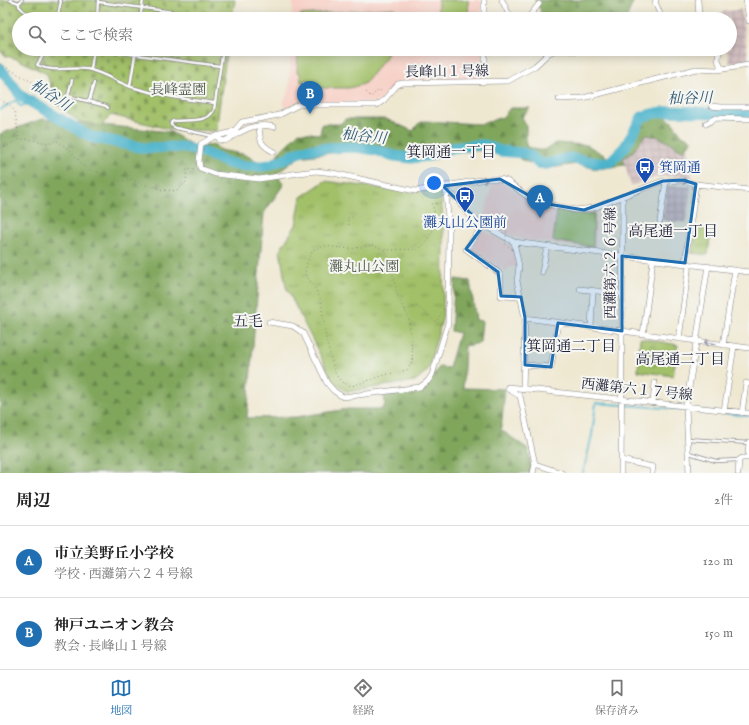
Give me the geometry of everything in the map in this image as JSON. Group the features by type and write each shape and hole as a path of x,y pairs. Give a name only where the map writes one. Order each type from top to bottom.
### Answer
{"street":[{"path":"484,0 484,12"},
{"path":"502,0 508,12"},
{"path":"656,0 655,2 660,12"},
{"path":"698,0 699,12"},
{"path":"746,0 749,21"},
{"path":"533,12 540,4"},
{"path":"485,56 485,61"},
{"name":"長峰山１号線","path":"200,168 199,161 201,144 215,136 235,130 242,122 279,115 298,105 306,104 373,106 383,101 398,84 403,83 505,82 512,80 535,66 546,56"},
{"path":"718,56 721,68 725,69"},
{"path":"559,99 583,98 696,69 717,70 749,65"},
{"path":"712,106 749,107"},
{"path":"706,124 715,118 749,118"},
{"path":"215,136 220,140 225,141 245,129 267,125 274,127"},
{"path":"259,126 261,142 266,148 274,152"},
{"path":"200,168 215,174 259,179 316,171 334,173 415,191 445,189 500,179 508,181 528,197 542,203 575,210 594,208 649,186 666,181 683,180 696,184 749,190"},
{"path":"660,221 666,181"},
{"path":"679,339 696,184"},
{"path":"445,189 454,196 466,211 483,226 514,242 749,272"},
{"path":"269,322 293,326 303,333 327,383 334,391 343,397 420,387 428,381 432,375 448,323 449,231 445,189"},
{"name":"西灘第六２６号線","path":"621,473 623,196"},
{"path":"483,226 466,249 498,272 501,276 501,296 521,297"},
{"path":"514,242 519,266 517,281 525,318 523,390"},
{"path":"542,272 547,247"},
{"path":"643,334 654,260"},
{"path":"689,473 686,407 708,266"},
{"path":"723,345 734,270"},
{"path":"580,288 622,294"},
{"path":"591,327 593,291"},
{"path":"525,318 749,348"},
{"path":"524,365 551,367 558,323"},
{"path":"724,411 734,346"},
{"path":"653,403 655,383"},
{"path":"742,413 746,383 749,384"},
{"name":"西灘第六１７号線","path":"535,464 520,396 508,389 508,387 523,390 749,413"},
{"path":"738,473 739,460 742,458 748,458 749,443"},
{"path":"621,460 653,466 652,473"},
{"path":"534,473 535,464 562,473"}],"lane":[{"path":"10,0 20,1 19,6 24,12"},
{"path":"59,0 61,1 59,12"},
{"path":"141,12 143,0"},
{"path":"97,12 98,1 177,12"},
{"path":"42,56 37,64 41,67 53,70 77,68 91,70 130,86 165,96 215,103"},
{"path":"91,70 92,56"},
{"path":"130,86 135,56"},
{"path":"143,56 220,66"},
{"path":"215,136 176,128 171,125 171,122 208,117 214,110 222,56"},
{"path":"72,80 68,96 106,106 108,108"},
{"path":"89,101 94,83"},
{"path":"304,83 306,104"},
{"path":"687,439 749,443"},
{"path":"688,453 716,461 739,460"}],"path":[{"path":"485,61 486,82"},
{"path":"0,64 56,96 68,96"},
{"path":"366,92 370,97 379,89 387,96"},
{"path":"0,100 10,105 14,112 19,140"},
{"path":"0,147 5,147 19,140 28,139 51,144 56,140 71,151 85,168 119,181 132,179 142,184 163,190 177,191 186,182 187,169 200,168"},
{"path":"385,250 390,261 398,298 409,318 413,361 407,370 388,374 352,386 341,382 335,373 326,340 321,300 305,274 307,262 313,250 325,246 350,249 372,245 385,250 419,249 434,230 435,214 432,204 440,203"},
{"path":"349,225 347,218 353,217"},
{"path":"498,225 507,230 505,243 513,250"},
{"path":"405,310 417,306 436,322 449,302"}],"highlighted area":[{"path":"500,179 542,203 584,210 663,181 683,180 696,184 685,263 622,256 622,331 558,323 551,367 525,365 525,318 521,297 501,296 498,272 466,249 483,226 443,186"}],"shaded area":[{"path":"293,0 481,0 482,12 292,12"},
{"path":"741,9 748,58 747,61 729,63 728,56 737,56 737,12 722,12"},
{"path":"291,56 482,56 483,79 397,81 382,99 374,103 299,101 285,107 283,103 289,89"},
{"path":"664,133 687,145 692,178 679,176 657,177 631,186 623,158 632,153 645,135"},
{"path":"493,182 501,182 506,184 530,202 541,206 584,214 596,211 596,249 519,239 482,222"},
{"path":"667,186 691,186 686,223 662,220"},
{"path":"483,230 512,246 516,256 517,267 509,267 507,272 469,248"}],"green space":[{"name":"長峰霊園","path":"0,0 235,0 233,12 12,12 12,56 226,56 217,131 169,129 111,115 101,126 78,121 55,103 47,74 17,59 6,56 0,51"},
{"path":"438,0 468,0 469,12 438,12"},
{"path":"535,0 634,0 629,12 541,11"},
{"path":"394,8 394,12 340,12"},
{"path":"298,56 386,56 364,84 349,88 310,88 309,82 301,82 300,73 297,72"},
{"path":"510,108 530,108 522,117 526,125 526,146 538,150 544,150 555,143 587,145 609,158 618,160 627,150 627,136 635,121 646,115 666,116 682,135 692,140 684,151 659,137 645,135 632,153 623,158 625,165 597,169 576,164 544,169 520,159 517,149 507,148 506,150 459,151 428,160 415,161 359,150 299,157 276,174 284,184 264,213 247,418 296,417 348,409 383,409 385,404 384,396 425,390 439,367 449,368 459,333 451,331 455,279 470,281 476,320 482,321 480,343 465,346 463,388 505,389 501,430 528,449 531,467 530,473 0,473 0,134 42,119 171,132 197,148 214,144 220,150 243,154 270,167 279,152 299,132 320,134 322,124 340,124 345,119 386,119 413,131 418,124 424,121 481,124 503,117"},
{"name":"灘丸山公園","path":"325,181 410,192 441,191 444,239 443,316 428,370 415,381 348,392 334,383 286,287 280,250 296,225 301,197"},
{"path":"557,210 580,214 594,213 593,247 553,241"},
{"path":"696,228 711,230 708,255 692,253"},
{"path":"640,338 678,345 673,376 638,371"}],"waterway":[{"name":"杣谷川","path":"0,68 21,96 91,137 144,148 182,147 204,153 228,163 242,166 270,165 304,150 326,148 355,147 376,150 394,156 411,158 429,156 451,148 478,145 485,145 500,151 523,153 531,156 538,163 547,164 569,158 598,163 610,162 625,147 642,117 650,114 658,112 685,111 749,113"},
{"path":"0,110 16,100 20,106 33,103"},
{"path":"583,473 592,435 596,403 749,416"}],"place":[{"name":"神戸ユニオン教会","path":"310,114"},
{"name":"箕岡通","path":"645,184"},
{"name":"灘丸山公園前","path":"465,213"},
{"name":"市立美野丘小学校","path":"540,218"}],"district":[{"name":"箕岡通一丁目","path":"451,152"},
{"name":"高尾通一丁目","path":"673,231"},
{"name":"五毛","path":"248,321"},
{"name":"箕岡通二丁目","path":"571,346"},
{"name":"高尾通二丁目","path":"680,359"}]}
